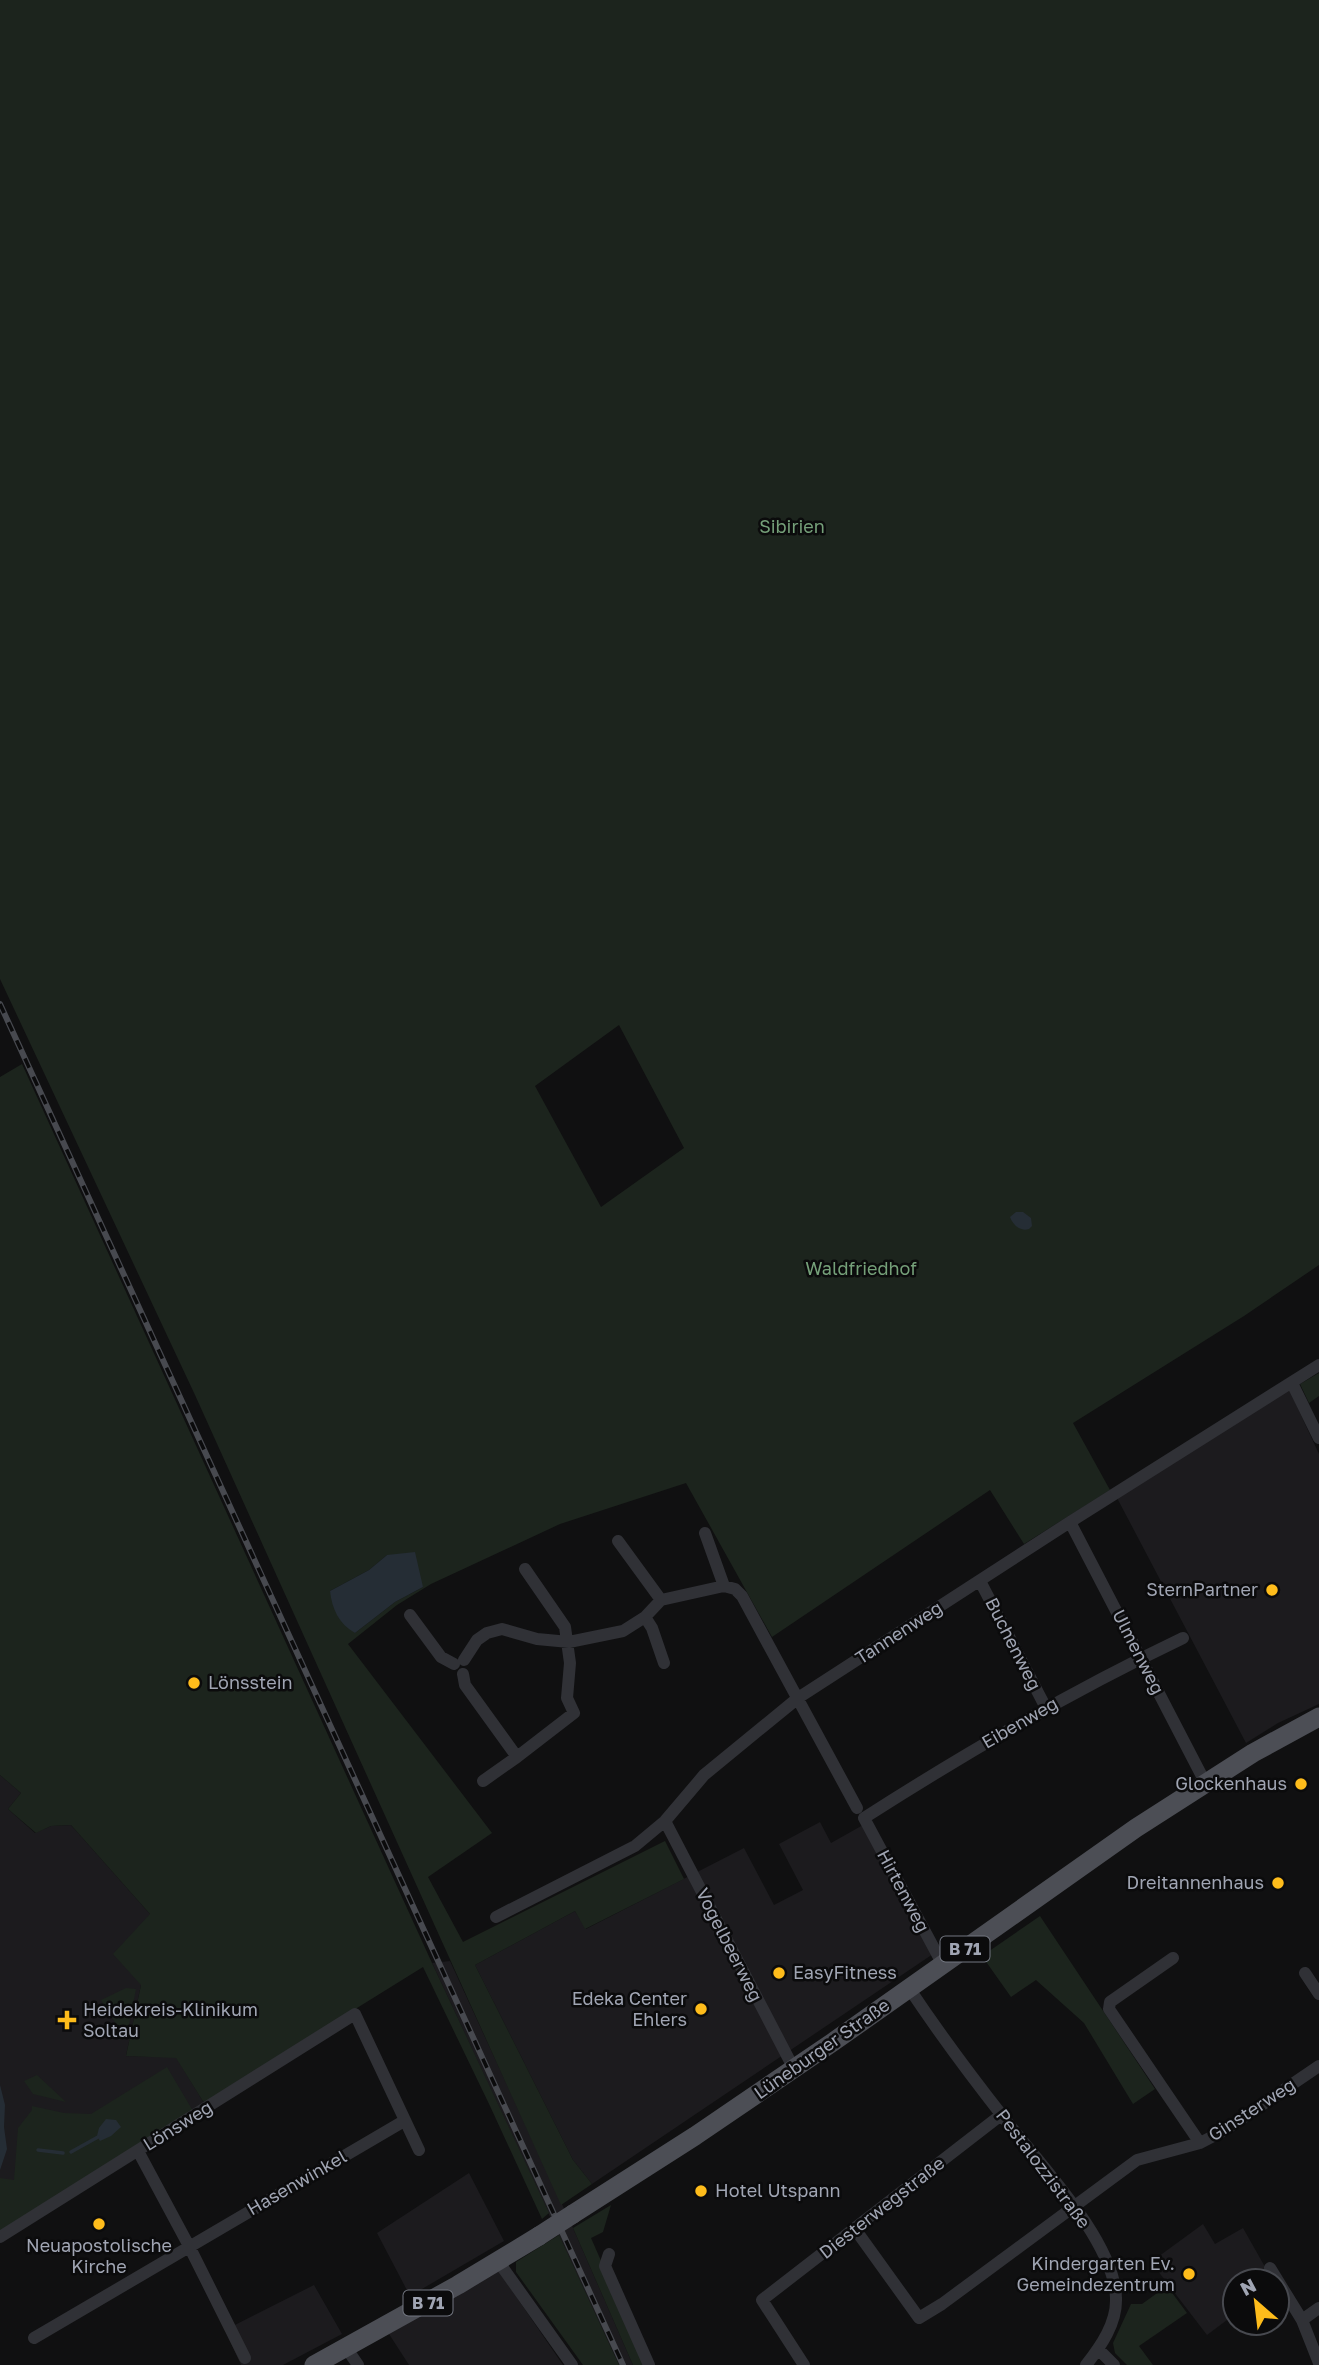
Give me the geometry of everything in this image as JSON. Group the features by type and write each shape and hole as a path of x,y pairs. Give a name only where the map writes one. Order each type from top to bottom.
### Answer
{"main road":[{"name":"Lüneburger Straße","path":"314,2365 352,2357 695,2136 1136,1828 1262,1747 1319,1717"}],"street":[{"name":"Tannenweg","path":"496,1917 635,1846 665,1821 704,1775 798,1698 1319,1365"},
{"path":"1292,1383 1319,1438"},
{"name":"Ulmenweg","path":"1070,1522 1205,1782"},
{"path":"459,1662 477,1640 487,1633 502,1629 537,1639 569,1642 623,1631 645,1617 661,1600 724,1586 705,1533"},
{"path":"618,1541 661,1600"},
{"path":"483,1781 574,1713 567,1698 570,1663 565,1627 525,1569"},
{"name":"Buchenweg","path":"980,1581 1046,1708"},
{"name":"Hirtenweg","path":"724,1586 735,1589 742,1596 943,1965"},
{"path":"410,1615 441,1657 469,1667 463,1674 465,1685 517,1757"},
{"path":"645,1617 652,1628 664,1663"},
{"name":"Eibenweg","path":"860,1813 1046,1708 1183,1638"},
{"name":"Vogelbeerweg","path":"665,1821 794,2069"},
{"path":"1173,1958 1110,2002 1109,2009 1200,2143"},
{"path":"1305,1973 1319,1994"},
{"name":"Pestalozzistraße","path":"909,1988 1073,2207 1093,2235 1112,2271 1116,2299 1110,2329 1086,2365"},
{"name":"Lönsweg","path":"0,2237 355,2014 404,2121"},
{"name":"Ginsterweg","path":"855,2229 919,2318 942,2304 1137,2160 1200,2143 1226,2130 1319,2066"},
{"name":"Diesterwegstraße","path":"804,2365 762,2300 1002,2115"},
{"path":"404,2121 419,2150"},
{"name":"Hasenwinkel","path":"34,2338 404,2121"},
{"path":"138,2151 245,2358"},
{"path":"609,2254 605,2266 649,2365"},
{"path":"498,2261 572,2365"},
{"path":"1291,2302 1302,2320 1319,2363"},
{"path":"1302,2320 1319,2308"},
{"path":"1098,2349 1114,2365"}],"shaded area":[{"path":"1016,1212 1023,1212 1031,1218 1032,1226 1029,1229 1020,1229 1013,1223 1010,1217"},
{"path":"1289,1389 1319,1454 1319,1704 1278,1723 1246,1743 1116,1496"},
{"path":"415,1552 423,1587 395,1602 355,1633 341,1621 332,1604 330,1591 369,1570 387,1555"},
{"name":"Heidekreis-Klinikum Soltau","path":"0,1775 21,1793 8,1809 35,1833 51,1826 71,1825 150,1914 141,1985 126,2056 176,2057 204,2103 0,2231"},
{"path":"820,1822 831,1843 863,1825 933,1954 592,2184 573,2160 475,1965 575,1911 586,1929 744,1848 774,1905 803,1890 779,1844"},
{"path":"450,1961 633,2365 619,2365 432,1963"},
{"path":"0,2085 5,2105 7,2149 0,2170"},
{"path":"106,2119 116,2120 121,2127 100,2141 97,2136 99,2128"},
{"path":"469,2173 504,2241 410,2296 377,2233"},
{"path":"1203,2224 1215,2244 1243,2228 1265,2267 1221,2267 1221,2324 1207,2335 1151,2262"},
{"path":"498,2270 563,2365 409,2365 389,2334"},
{"path":"314,2285 342,2334 283,2365 241,2365 225,2330"}],"green space":[{"name":"Sibirien","path":"0,0 1319,0 1319,1265 1244,1316 1073,1423 1110,1490 1024,1544 990,1490 772,1637 686,1483 560,1524 431,1584 397,1605 348,1644 492,1833 428,1877 463,1942 665,1841 684,1879 585,1929 575,1911 475,1965 573,2160 592,2184 561,2205 195,1395 0,979","holes":["619,1025 684,1148 601,1207 535,1086","387,1555 423,1587 395,1602 355,1633 330,1591 369,1570"]},
{"path":"22,1064 432,1963 549,2213 542,2219 423,1967 204,2103 176,2058 126,2056 141,1985 113,1954 150,1914 71,1825 51,1826 36,1833 8,1809 21,1793 0,1775 0,1077"},
{"path":"1319,1373 1319,1396 1309,1403 1300,1384"},
{"path":"1040,1916 1155,2089 1133,2104 1084,2023 1036,1980 1011,1997 982,1956"},
{"path":"126,1988 136,1989 126,2040 101,2000"},
{"path":"167,2067 193,2111 0,2231 0,2178 14,2180 18,2128 32,2110 32,2106 64,2113 91,2114"},
{"path":"37,2075 66,2102 33,2094 24,2081"},
{"path":"611,2205 603,2232 591,2238 647,2365 633,2365 573,2228"},
{"path":"559,2235 619,2365 583,2365 516,2272 516,2262"},
{"path":"1167,2286 1187,2313 1139,2346 1153,2365 1127,2365 1115,2353 1113,2343 1131,2304 1142,2304"}],"waterway":[{"path":"71,2152 98,2137"},
{"path":"38,2150 63,2153"}],"railway":[{"path":"0,1004 623,2365"}],"place":[{"name":"SternPartner","path":"1272,1590"},
{"name":"Lönsstein","path":"194,1683"},
{"name":"Glockenhaus","path":"1301,1784"},
{"name":"Dreitannenhaus","path":"1278,1883"},
{"name":"EasyFitness","path":"779,1973"},
{"name":"Edeka Center Ehlers","path":"701,2009"},
{"name":"Heidekreis-Klinikum Soltau","path":"67,2020"},
{"name":"Hotel Utspann","path":"701,2191"},
{"name":"Neuapostolische Kirche","path":"99,2224"},
{"name":"Kindergarten Ev. Gemeindezentrum","path":"1189,2274"}],"park label":[{"name":"Waldfriedhof","path":"861,1269"}]}
